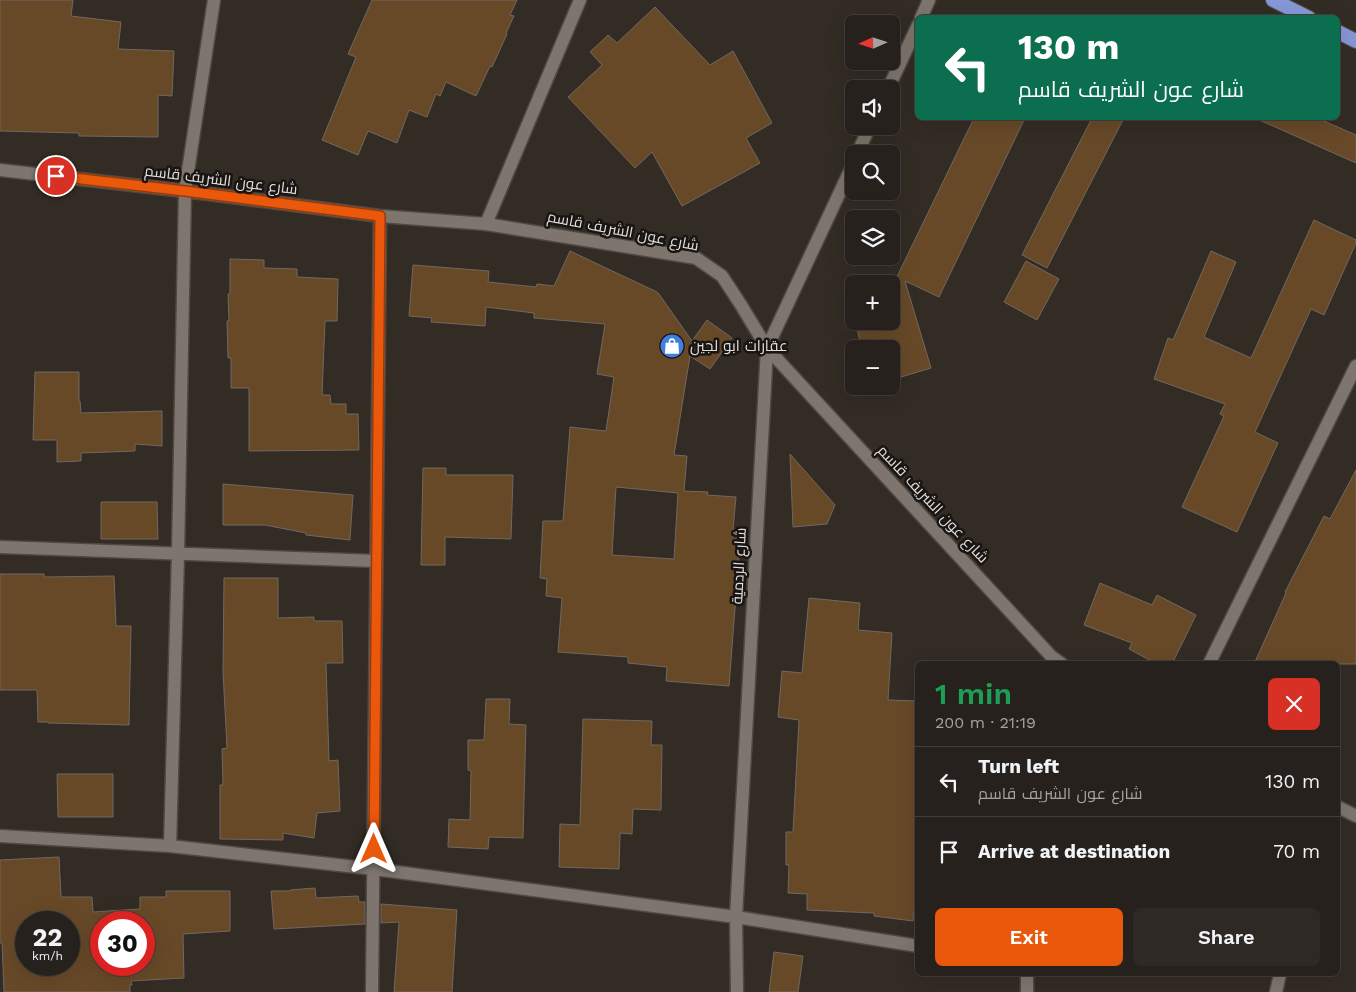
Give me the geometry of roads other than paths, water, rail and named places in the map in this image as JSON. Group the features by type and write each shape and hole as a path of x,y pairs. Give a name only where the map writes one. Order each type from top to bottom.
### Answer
{"highway":[{"path":"1273,0 1303,15"},
{"path":"1340,33 1356,41"}],"street":[{"path":"170,846 185,191 214,0"},
{"path":"486,224 580,0"},
{"path":"922,15 929,0"},
{"path":"892,80 915,31"},
{"name":"شارع عون الشريف قاسم","path":"0,170 380,216 486,224 696,258 722,276 767,348 1050,660"},
{"name":"شارع الردمية","path":"737,992 736,917 767,348 845,181"},
{"path":"372,992 380,216"},
{"path":"1210,661 1356,366"},
{"path":"0,547 376,561"},
{"path":"1340,808 1356,816"},
{"path":"0,836 170,846 374,868 736,917 915,946"},
{"path":"1026,992 1027,976"},
{"path":"1276,992 1280,976"}],"place":[{"name":"عقارات ابو لجين","path":"672,346"}]}
